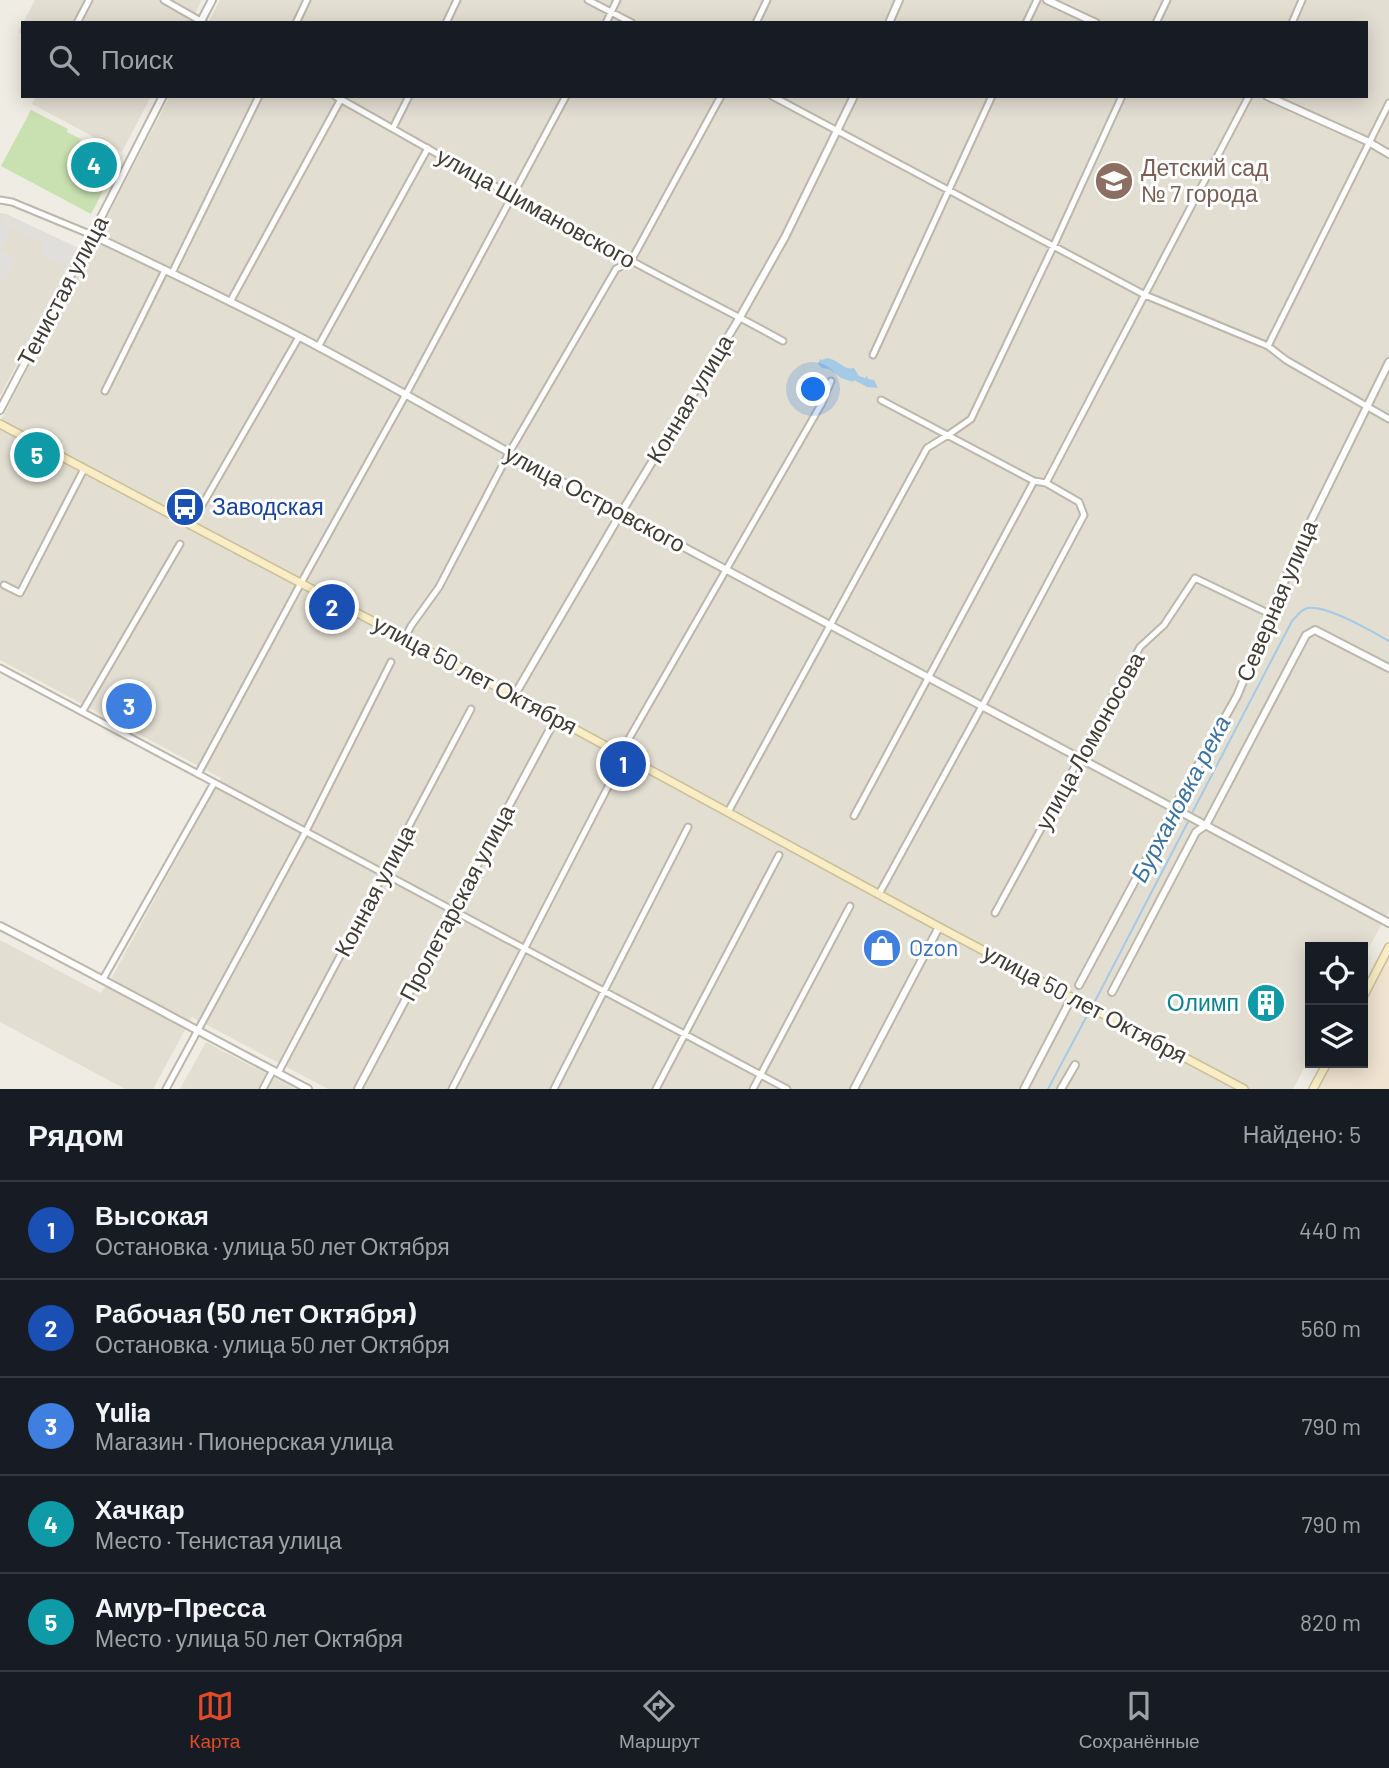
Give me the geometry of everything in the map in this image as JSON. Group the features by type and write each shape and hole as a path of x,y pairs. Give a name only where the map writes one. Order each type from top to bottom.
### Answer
{"main road":[{"name":"улица 50 лет Октября","path":"0,424 556,718 939,927 1244,1089"},
{"path":"1368,987 1389,947"},
{"path":"1313,1089 1324,1068"}],"street":[{"path":"78,21 89,0"},
{"path":"164,0 200,21"},
{"path":"202,21 212,0"},
{"path":"297,21 307,0"},
{"path":"447,21 457,0"},
{"path":"588,0 628,21"},
{"path":"607,21 617,0"},
{"path":"757,21 767,0"},
{"path":"890,21 900,0"},
{"path":"1027,21 1037,0"},
{"path":"1047,0 1092,21"},
{"path":"1158,21 1167,0"},
{"path":"1293,21 1302,0"},
{"name":"Тенистая улица","path":"0,410 162,98"},
{"path":"105,391 258,98"},
{"path":"230,302 338,98"},
{"name":"улица Шимановского","path":"338,98 512,197 783,341"},
{"path":"393,128 408,98"},
{"path":"198,774 565,98"},
{"path":"405,638 439,587 509,453 616,269 631,261 720,98"},
{"path":"776,98 1145,295 1268,346 1286,360 1389,419"},
{"name":"Конная улица","path":"514,696 740,317 785,237 853,98"},
{"path":"873,355 991,98"},
{"path":"728,812 927,447 971,419 1121,98"},
{"path":"1046,483 1248,98"},
{"path":"1271,98 1389,154"},
{"path":"1268,346 1389,103"},
{"path":"318,347 428,148"},
{"name":"улица Островского","path":"0,200 12,202 92,235 299,337 830,626 1389,923"},
{"path":"201,507 299,337"},
{"name":"Северная улица","path":"1079,985 1237,696 1302,539 1389,362"},
{"path":"627,742 822,402 831,381"},
{"path":"879,894 1084,515 1079,502 1046,483 1034,481 881,400"},
{"path":"4,585 20,593 84,469"},
{"path":"854,816 1034,481"},
{"path":"82,712 180,544"},
{"name":"улица Ломоносова","path":"995,913 1140,647 1164,625 1195,578 1272,615"},
{"path":"1112,992 1196,832 1203,824 1306,635 1315,630 1389,668"},
{"path":"166,1089 306,831 391,662"},
{"path":"0,668 787,1089"},
{"name":"Конная улица","path":"263,1089 275,1072 384,873 471,709"},
{"name":"Пролетарская улица","path":"359,1089 556,718"},
{"path":"452,1089 611,781"},
{"path":"103,979 214,783"},
{"path":"554,1089 688,827"},
{"path":"656,1089 779,855"},
{"path":"753,1089 850,906"},
{"path":"0,926 308,1089"},
{"path":"854,1089 939,927"},
{"path":"1024,1089 1072,997"},
{"path":"1061,1089 1075,1065"}],"shaded area":[{"path":"35,0 202,0 191,21 24,21"},
{"path":"220,0 1389,0 1389,911 1368,949 1368,942 1305,942 1305,1066 1293,1089 328,1089 192,1017 153,1089 125,1089 0,1022 0,940 101,993 221,778 0,660 0,422 169,98 1368,98 1368,21 209,21"},
{"path":"35,98 150,98 122,152 32,104"},
{"path":"0,213 78,248 0,396"},
{"path":"6,214 78,248 69,267 41,254 45,244 12,228 0,251 0,224"},
{"path":"0,251 16,259 0,282"},
{"path":"1389,956 1389,1089 1318,1089 1329,1068 1368,1068 1368,996"},
{"path":"206,1042 295,1089 180,1089"}],"green space":[{"path":"31,110 68,129 67,132 81,139 80,142 118,162 91,214 1,166"}],"water":[{"path":"827,358 847,368 854,368 859,376 874,380 878,388 841,378 829,369 822,368 818,364 820,359"}],"waterway":[{"name":"Бурхановка река","path":"1191,815 1292,621 1300,613 1305,609 1323,609 1389,641"},
{"name":"Бурхановка река","path":"1093,1005 1189,820"},
{"name":"Бурхановка река","path":"1048,1089 1090,1010"}],"place":[{"name":"Хачкар","path":"94,165"},
{"name":"Детский сад № 7 города","path":"1114,181"},
{"name":"Амур-Пресса","path":"37,455"},
{"name":"Заводская","path":"185,507"},
{"name":"Рабочая (50 лет Октября)","path":"332,607"},
{"name":"Yulia","path":"129,706"},
{"name":"Высокая","path":"623,764"},
{"name":"Ozon","path":"882,948"},
{"name":"Олимп","path":"1266,1003"}]}
